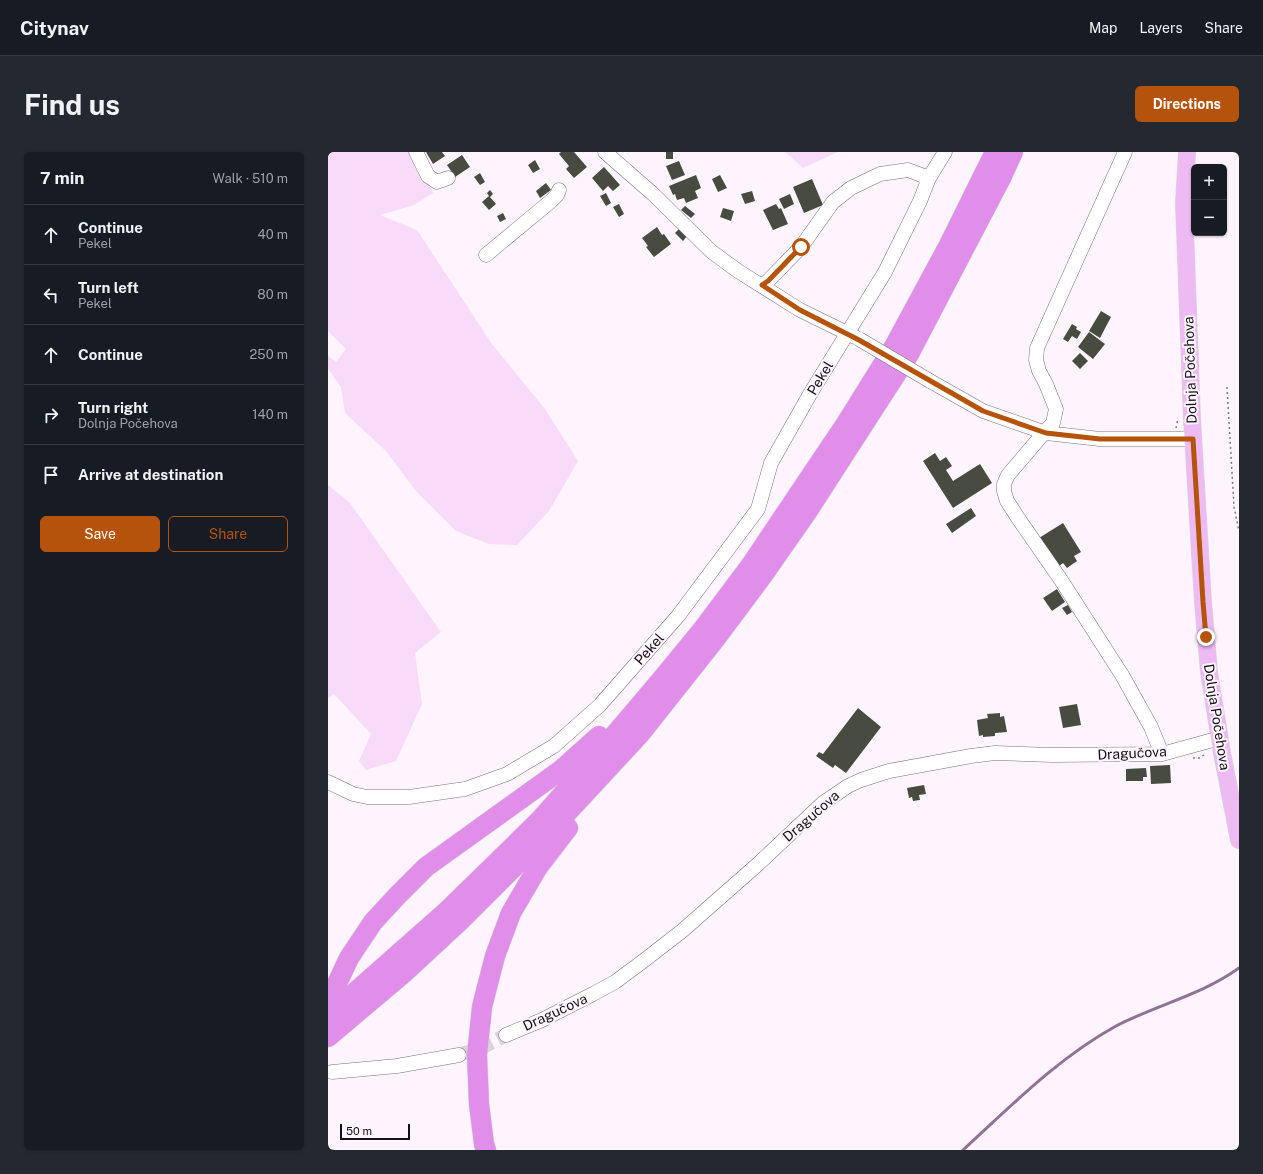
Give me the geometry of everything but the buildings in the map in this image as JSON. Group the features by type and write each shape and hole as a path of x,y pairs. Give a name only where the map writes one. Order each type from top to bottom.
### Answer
{"highway":[{"path":"328,1016 381,971 447,911 539,820 600,752 703,629 751,565 847,422 895,344 949,245 995,152"},
{"path":"328,1037 405,972 460,921 545,836 640,734 716,638 763,575 807,512 909,354 1001,178 1013,152"},
{"path":"328,1008 333,992 349,958 373,922 421,872 454,846 561,770 596,740 644,689 662,679"},
{"path":"486,1150 479,1104 477,1055 482,1007 495,956 511,913 538,868 590,800 634,751 640,734"}],"main road":[{"name":"Dolnja Počehova","path":"1188,152 1184,203 1193,439 1203,602 1209,672 1237,833"}],"street":[{"path":"416,152 428,176 437,182 448,178"},
{"path":"604,152 653,194 712,252 738,272 762,285 800,310 853,337 983,411 1046,433 1100,439 1193,439"},
{"name":"Pekel","path":"328,782 354,794 367,797 409,797 465,789 507,774 554,746 600,705 678,616 758,509 771,463 853,337 920,201 929,178 945,152"},
{"path":"1125,152 1037,348 1036,360 1039,372 1046,384 1056,409 1054,423 1008,475 1004,484 1004,491 1007,501 1057,574 1122,675 1151,727 1162,754"},
{"path":"762,285 768,281 801,247 833,202 850,188 880,174 908,170 929,178"},
{"path":"486,255 551,201 557,195 559,190"},
{"name":"Dragučova","path":"506,1035 542,1020 615,982 682,932 823,803 848,786 861,780 889,771 995,753 1052,755 1162,754 1220,738"},
{"path":"332,1072 397,1066 459,1055"}],"path":[{"path":"1227,387 1234,507 1239,531"}],"shaded area":[{"path":"328,152 411,152 433,193 414,205 380,215 417,230 492,344 545,409 578,461 549,511 517,545 489,544 456,531 415,490 387,452 345,413 341,387 328,369 328,356 336,362 346,349 328,331"},
{"path":"785,152 838,152 803,168"},
{"path":"328,485 350,503 441,632 415,653 422,704 396,761 366,770 359,761 371,734 334,694 328,698"}],"waterway":[{"path":"963,1150 1017,1100 1055,1068 1095,1039 1131,1019 1210,986 1239,968"}],"tunnel":[{"path":"459,1055 483,1047 506,1035"}],"route":[{"path":"801,247 768,281 762,285 800,310 859,340 983,411 1046,433 1100,439 1193,439 1206,637"}]}
